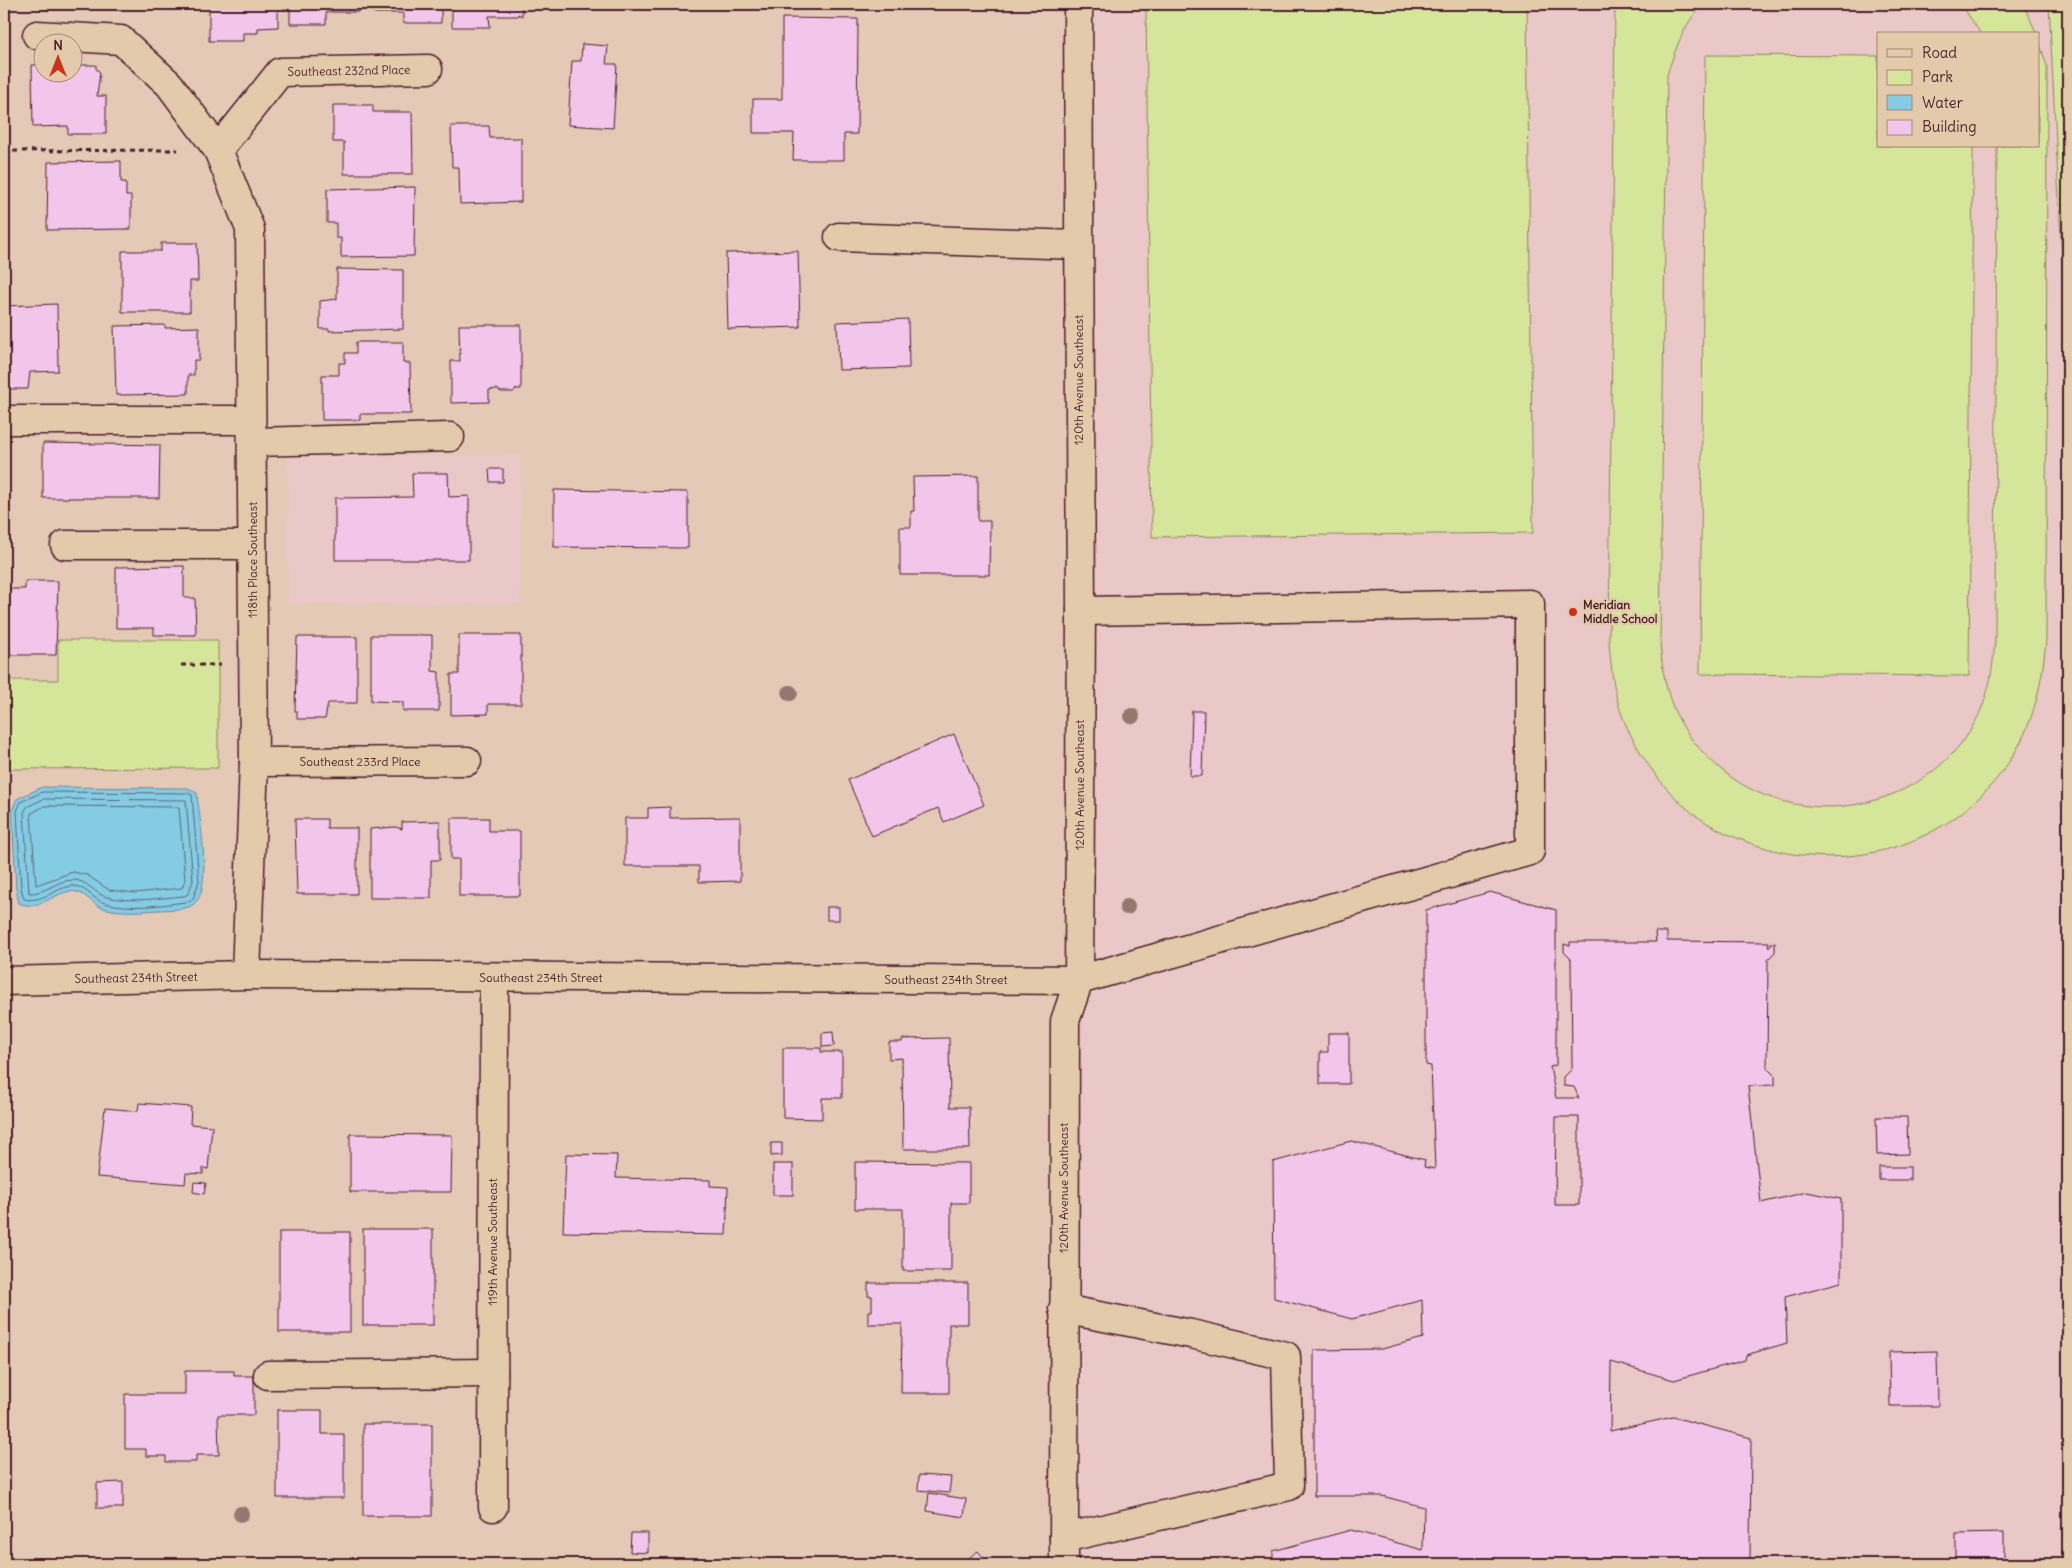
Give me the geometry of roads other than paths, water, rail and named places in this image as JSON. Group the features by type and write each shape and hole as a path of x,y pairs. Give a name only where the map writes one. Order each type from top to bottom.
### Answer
{"street":[{"name":"120th Avenue Southeast","path":"1064,1564 1065,1021 1079,980 1081,611 1078,4"},
{"name":"118th Place Southeast","path":"82,38 121,40 169,84 218,150 250,229 254,762 246,975"},
{"name":"Southeast 232nd Place","path":"218,150 280,72 428,70"},
{"path":"839,237 1078,245"},
{"path":"4,420 251,431 450,437"},
{"path":"65,545 252,545"},
{"name":"Southeast 234th Street","path":"4,981 246,975 494,978 1079,980 1530,851 1530,604 1081,611"},
{"name":"Southeast 233rd Place","path":"254,762 467,761"},
{"name":"119th Avenue Southeast","path":"493,1507 494,978"},
{"path":"1063,1309 1192,1334 1286,1356 1289,1486 1064,1538"},
{"path":"268,1375 493,1373"}],"water":[{"path":"42,787 188,788 197,793 204,866 201,893 196,902 189,907 179,909 117,911 99,907 80,893 70,891 35,905 19,903 16,889 12,810 17,799"}],"place":[{"name":"Meridian Middle School","path":"1573,612"}]}
